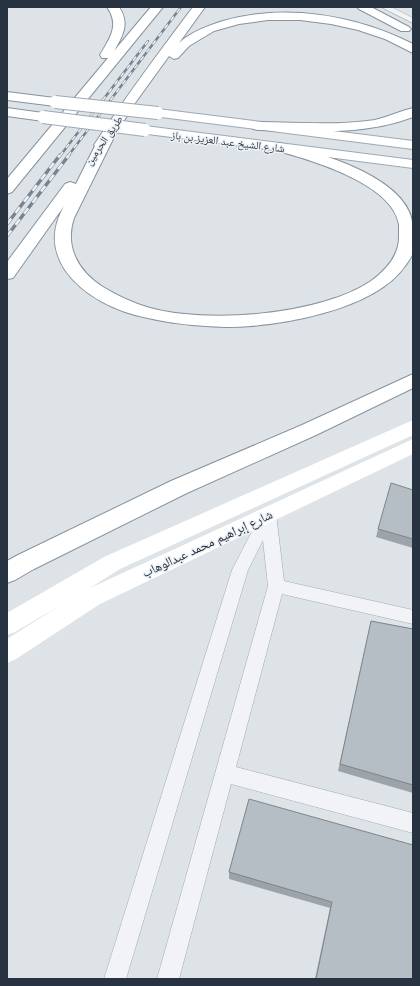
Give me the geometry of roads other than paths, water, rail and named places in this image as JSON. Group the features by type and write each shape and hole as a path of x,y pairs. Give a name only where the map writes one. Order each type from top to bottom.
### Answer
{"main road":[{"path":"85,94 119,30 119,16 113,7"},
{"path":"7,188 158,7"},
{"name":"طريق الحرمين","path":"7,274 199,7"},
{"path":"363,7 413,33"},
{"path":"130,102 187,41 213,27 247,18 288,14 329,17 381,32 413,49"},
{"name":"شارع الشيخ عبد العزيز بن باز","path":"7,96 413,145"},
{"name":"شارع الشيخ عبد العزيز بن باز","path":"7,112 413,164"},
{"path":"258,126 325,127 358,125 389,120 413,112"},
{"path":"7,174 55,129"},
{"path":"108,134 64,222 63,243 67,259 83,281 100,294 111,300 150,313 195,320 262,318 300,312 335,304 380,283 394,270 403,255 408,239 407,224 402,211 386,194 370,182 340,166 307,154 279,147"},
{"path":"7,573 26,562 179,487 309,430 413,380"}],"street":[{"path":"385,7 413,20"},
{"path":"7,625 112,563 413,427"},
{"name":"شارع إبراهيم محمد عبدالوهاب","path":"7,652 92,597 413,446"},
{"path":"168,979 276,586 268,514"},
{"path":"115,979 240,570 268,514"},
{"path":"276,586 413,617"},
{"path":"225,773 413,823"}],"railway":[{"path":"68,156 181,7"},
{"path":"60,156 148,41"},
{"path":"7,224 60,155"},
{"path":"7,236 69,155"}]}
